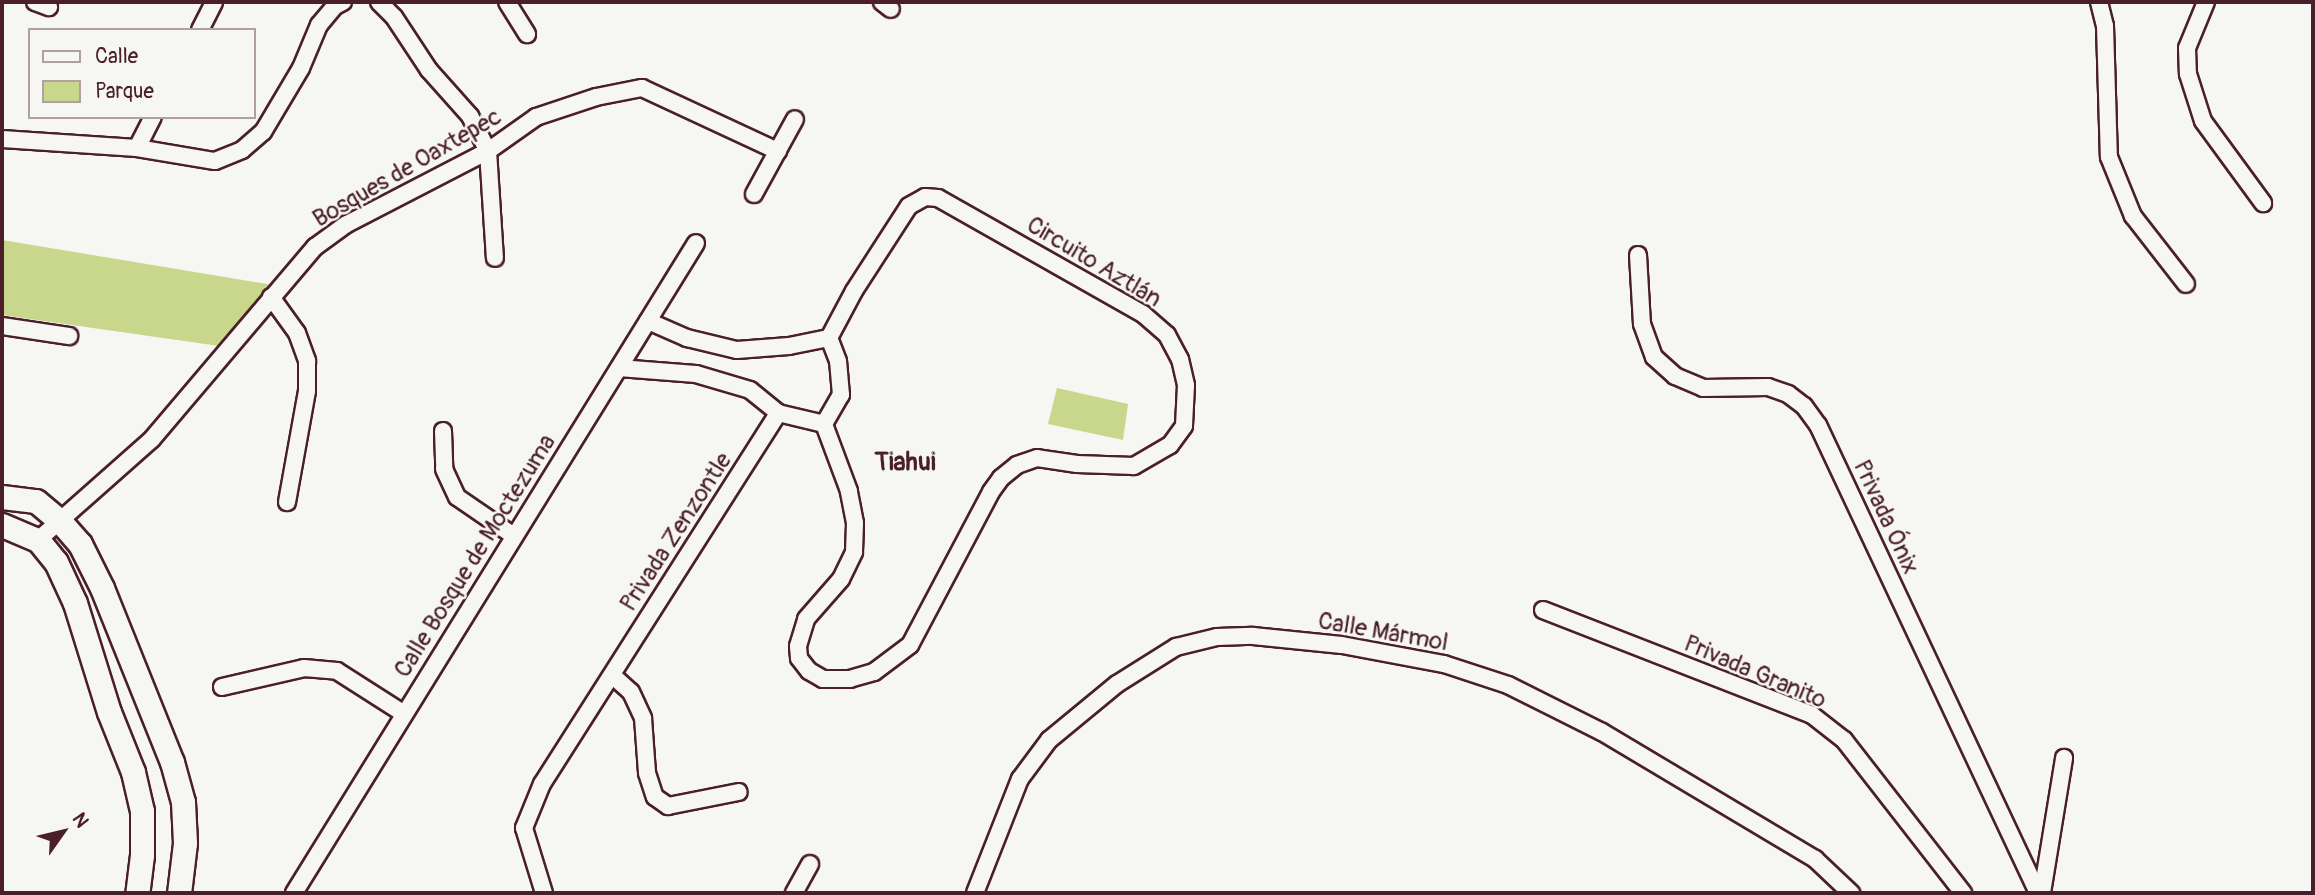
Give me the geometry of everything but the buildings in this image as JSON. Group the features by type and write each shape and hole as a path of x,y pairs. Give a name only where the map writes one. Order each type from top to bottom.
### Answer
{"street":[{"path":"201,28 215,2"},
{"path":"2,139 137,148 215,161 242,150 263,132 301,68 319,25 335,6 343,2"},
{"path":"379,2 394,17 429,70 470,116 488,151 495,258"},
{"path":"507,2 527,34"},
{"path":"2099,2 2105,26 2109,157 2133,216 2186,284"},
{"path":"2206,2 2187,48 2188,74 2203,121 2263,203"},
{"name":"Bosques de Oaxtepec","path":"38,540 152,439 315,247 347,224 488,151 536,117 596,97 642,88 778,151"},
{"path":"137,148 152,119"},
{"path":"754,194 795,119"},
{"name":"Circuito Aztlán","path":"824,425 849,491 855,523 854,552 841,579 806,619 798,646 800,657 809,671 823,679 850,679 874,672 910,645 991,492 1001,478 1017,465 1037,458 1134,466 1153,457 1170,444 1184,426 1186,386 1180,359 1167,334 1143,314 938,198 925,197 909,206 854,291 830,338"},
{"name":"Calle Bosque de Moctezuma","path":"294,893 696,243"},
{"name":"Privada Ónix","path":"1638,255 1642,324 1654,358 1675,376 1703,387 1768,387 1788,394 1804,406 1818,425 2040,893"},
{"path":"271,297 297,333 307,361 307,391 287,502"},
{"path":"619,368 696,374 750,390 778,413 824,425 841,395 838,361 830,338 789,346 737,350 687,338 648,321"},
{"path":"2,326 69,336"},
{"name":"Privada Zenzontle","path":"544,893 524,828 542,784 778,413"},
{"path":"443,430 444,469 457,497 514,536"},
{"path":"2,497 36,501 59,520 80,544 102,588 172,761 183,802 185,843 178,893"},
{"path":"2,525 38,540 55,562 75,603 109,712 133,772 142,811 142,855 137,893"},
{"name":"Privada Granito","path":"1543,610 1812,715 1844,740 1963,893"},
{"name":"Calle Mármol","path":"975,893 1020,779 1049,740 1117,684 1176,647 1217,637 1253,636 1342,645 1444,664 1508,685 1602,732 1815,859 1851,893"},
{"path":"222,687 304,668 337,671 403,713"},
{"path":"611,675 631,692 643,718 647,773 655,797 668,806 739,792"},
{"path":"109,712 145,699"},
{"path":"2040,893 2064,758"},
{"path":"133,772 172,761"},
{"path":"794,893 810,864"}],"green space":[{"path":"2,240 273,285 219,346 2,315"},
{"path":"1057,388 1128,404 1123,440 1048,424"}],"district":[{"name":"Tiahui","path":"905,463"}]}
